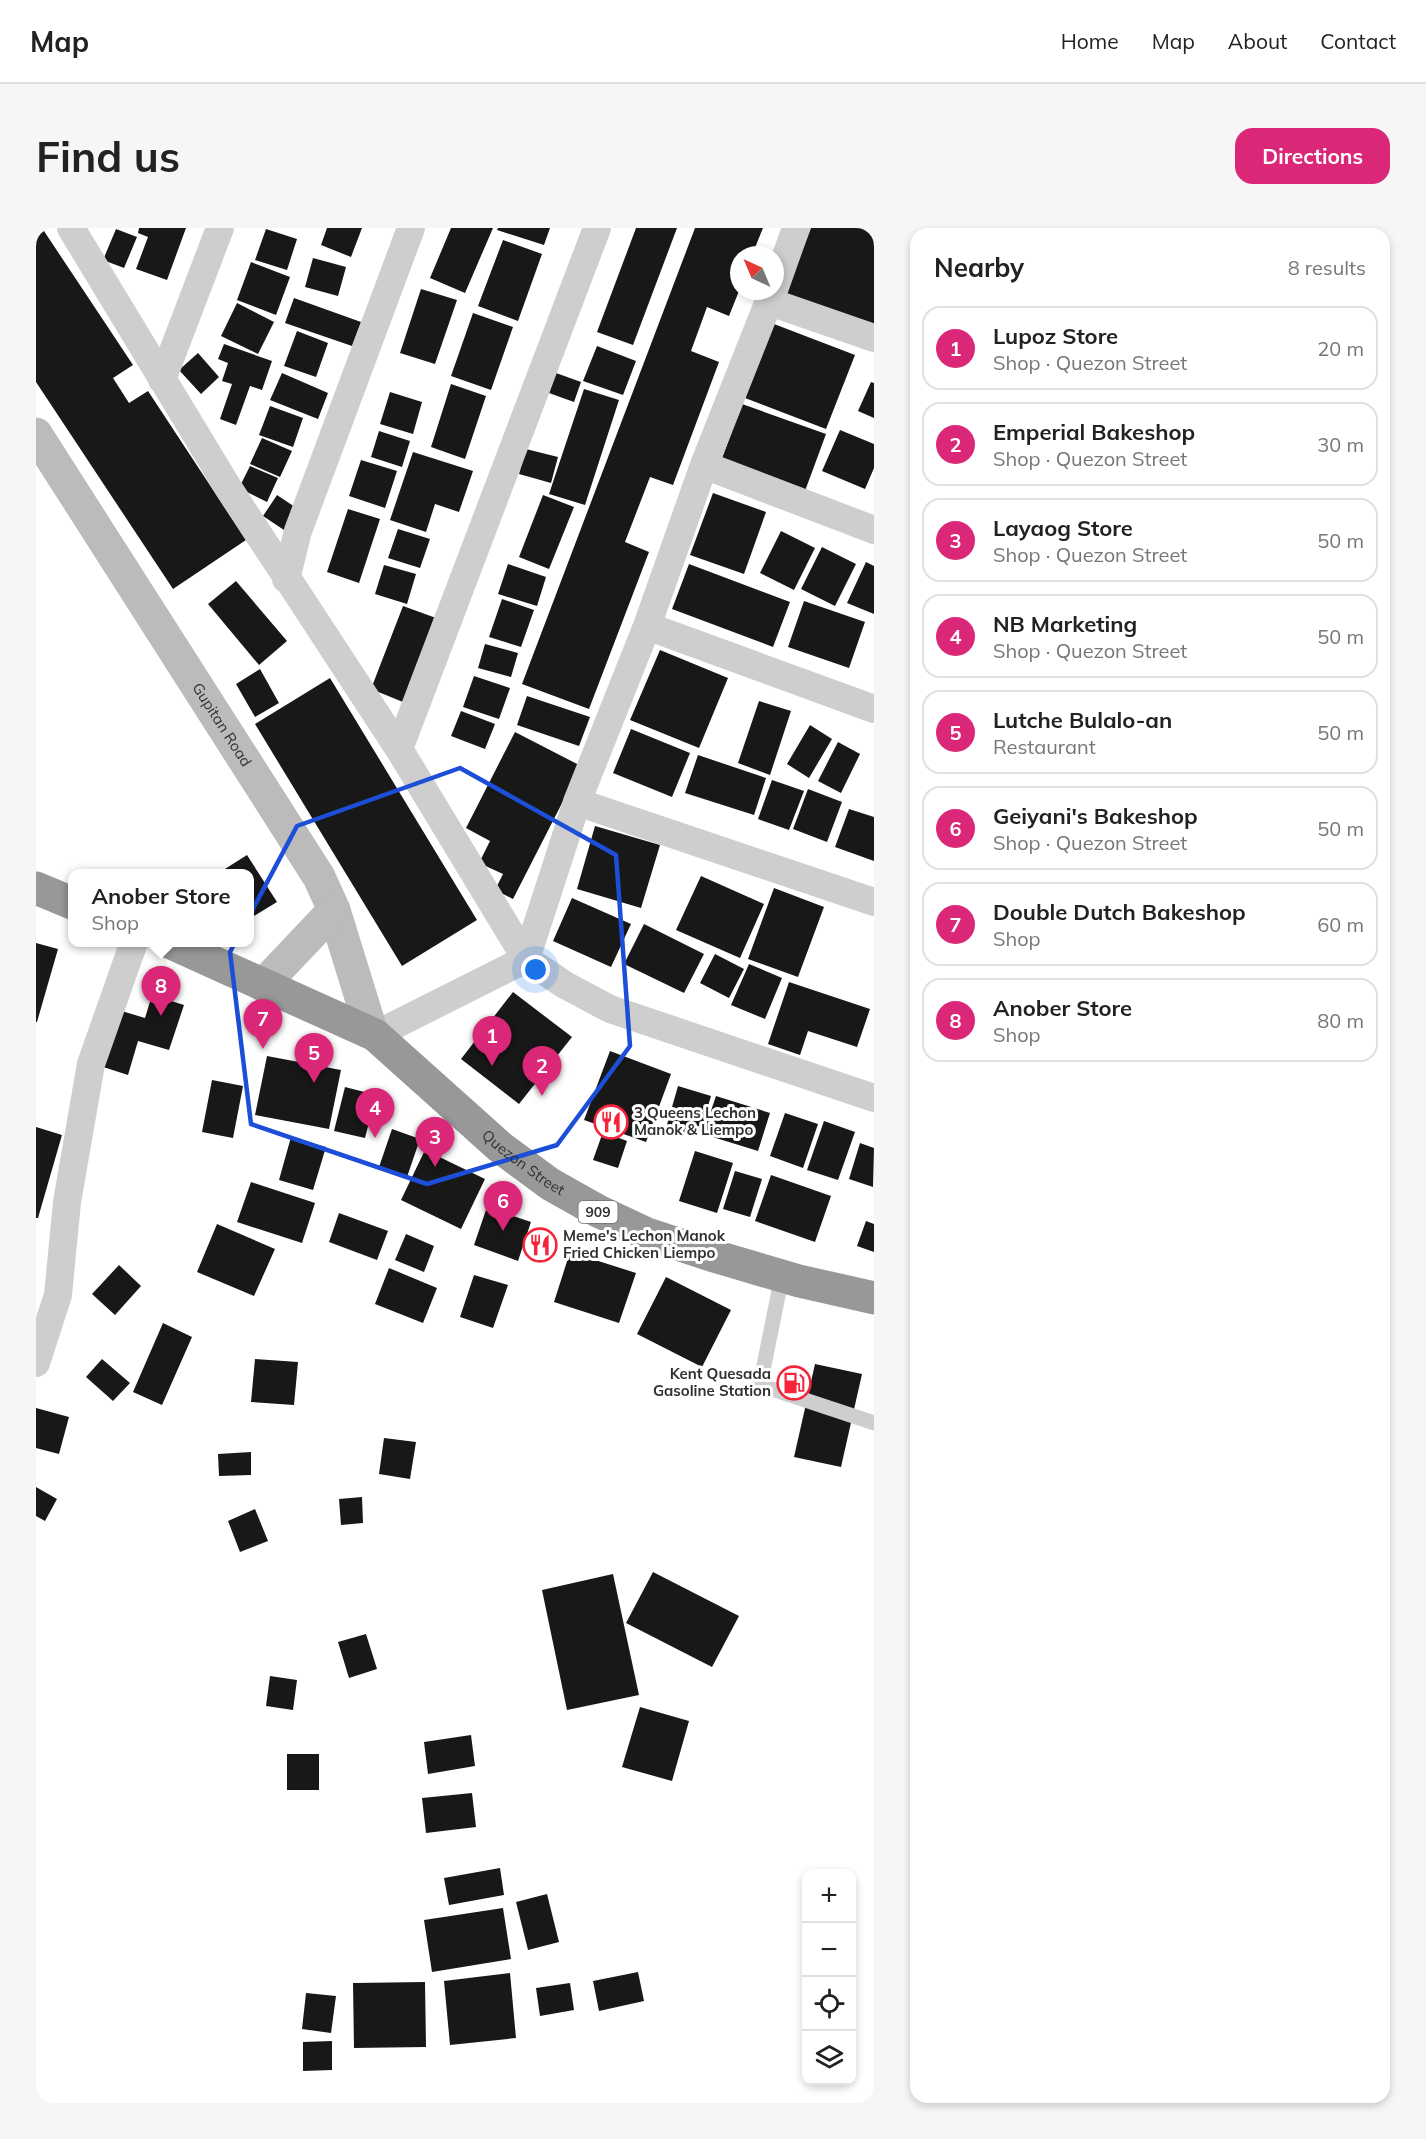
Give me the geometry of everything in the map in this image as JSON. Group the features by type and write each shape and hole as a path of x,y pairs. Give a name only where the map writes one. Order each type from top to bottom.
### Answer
{"highway":[{"path":"36,888 68,901"},
{"name":"909","path":"180,947 373,1034"},
{"name":"Quezon Street","path":"373,1034 500,1147 550,1184 598,1211 647,1234 782,1276 874,1298"}],"main road":[{"name":"Gupitan Road","path":"36,434 319,877 334,910 373,1034"},
{"path":"263,985 334,910"}],"street":[{"path":"71,228 286,579 399,749 526,959 565,985 610,1009 874,1098"},
{"path":"162,380 220,228"},
{"path":"286,579 298,531 411,228"},
{"path":"399,749 597,228"},
{"path":"784,262 796,228"},
{"path":"784,298 874,338"},
{"path":"373,1034 526,959 577,802 647,626 704,465 770,300"},
{"path":"704,465 874,530"},
{"path":"647,626 874,709"},
{"path":"577,802 874,902"},
{"path":"36,1363 58,1295 66,1202 91,1064 132,947"}],"lane":[{"path":"782,1276 760,1384 874,1423"}],"highlighted area":[{"path":"460,768 616,855 630,1046 557,1145 427,1184 251,1124 230,952 297,826"}],"building":[{"path":"36,228 42,228 133,365 113,378 129,403 148,391 246,540 173,589 36,382"},
{"path":"139,228 186,228 167,280 136,269 148,237 138,233"},
{"path":"327,228 362,228 351,257 321,245"},
{"path":"451,228 493,228 465,293 430,278"},
{"path":"498,228 550,228 544,245 497,230"},
{"path":"636,228 677,228 633,345 597,332"},
{"path":"695,228 763,228 756,246 730,246 730,300 735,300 729,316 707,307 691,351 719,362 673,485 650,477 625,542 649,552 589,709 522,684"},
{"path":"811,228 874,228 874,331 784,296"},
{"path":"116,229 137,237 124,268 103,260"},
{"path":"266,229 297,239 287,270 255,260"},
{"path":"503,240 542,254 518,321 478,306"},
{"path":"313,258 346,267 338,296 305,287"},
{"path":"251,262 290,277 276,315 237,300"},
{"path":"421,289 457,300 435,364 400,353"},
{"path":"294,298 361,322 352,346 285,323"},
{"path":"237,303 274,322 258,354 221,336"},
{"path":"473,313 513,327 491,390 451,376"},
{"path":"774,324 855,355 826,429 745,398"},
{"path":"297,331 328,343 316,377 284,366"},
{"path":"224,344 272,361 262,390 250,386 236,425 220,419 232,384 222,381 228,363 218,359"},
{"path":"597,346 636,361 623,395 583,381"},
{"path":"198,353 219,377 201,394 179,370"},
{"path":"282,373 328,393 318,419 270,400"},
{"path":"556,373 581,382 574,402 549,393"},
{"path":"871,382 874,383 874,418 858,411"},
{"path":"451,384 486,396 465,459 431,447"},
{"path":"584,389 619,400 585,505 549,494"},
{"path":"390,392 422,402 413,434 380,424"},
{"path":"742,404 826,434 805,491 721,461"},
{"path":"270,406 303,418 293,447 259,435"},
{"path":"840,430 874,444 874,468 865,489 822,471"},
{"path":"379,431 410,441 402,467 371,457"},
{"path":"262,438 292,451 280,477 250,464"},
{"path":"526,449 558,457 551,483 519,474"},
{"path":"413,452 473,471 459,512 435,504 426,532 390,520"},
{"path":"361,460 397,471 385,508 349,496"},
{"path":"250,466 278,478 267,502 239,488"},
{"path":"713,493 766,512 744,574 690,555"},
{"path":"277,495 301,511 287,532 263,516"},
{"path":"543,495 574,507 549,569 519,557"},
{"path":"348,509 380,519 359,583 327,572"},
{"path":"398,529 430,539 420,568 388,558"},
{"path":"781,531 815,548 794,590 760,573"},
{"path":"822,547 856,564 835,606 801,589"},
{"path":"866,562 874,566 874,614 847,603"},
{"path":"508,564 546,577 537,606 498,594"},
{"path":"689,564 790,602 773,647 672,609"},
{"path":"384,565 416,574 407,604 375,594"},
{"path":"236,581 287,641 259,665 208,604"},
{"path":"502,599 534,610 521,647 489,637"},
{"path":"804,601 865,622 849,668 788,647"},
{"path":"403,606 436,618 403,702 371,689"},
{"path":"485,644 518,653 511,677 478,668"},
{"path":"660,650 728,678 699,748 630,720"},
{"path":"260,669 279,703 255,717 236,684"},
{"path":"474,676 510,688 499,719 463,707"},
{"path":"330,678 477,920 402,966 255,724"},
{"path":"527,696 590,717 579,746 517,725"},
{"path":"759,701 791,711 770,775 738,763"},
{"path":"461,711 495,724 485,749 451,736"},
{"path":"810,725 832,739 809,778 787,764"},
{"path":"631,729 690,753 672,797 613,773"},
{"path":"515,732 581,766 513,899 495,890 503,874 479,863 490,841 466,828"},
{"path":"838,742 860,754 841,793 818,781"},
{"path":"698,755 766,778 754,815 685,793"},
{"path":"772,780 804,791 789,830 758,819"},
{"path":"808,789 842,802 827,842 793,829"},
{"path":"849,809 874,817 874,861 835,847"},
{"path":"595,826 660,845 641,908 577,889"},
{"path":"247,855 277,902 254,916 254,869 225,869"},
{"path":"701,876 764,904 740,958 676,930"},
{"path":"774,888 824,907 798,977 748,959"},
{"path":"572,898 631,924 611,967 553,941"},
{"path":"644,924 704,954 684,993 624,964"},
{"path":"36,943 58,949 37,1022 36,1022"},
{"path":"715,954 744,969 729,998 700,983"},
{"path":"749,964 782,978 765,1019 731,1005"},
{"path":"789,982 870,1009 857,1047 808,1031 800,1055 768,1044"},
{"path":"513,992 572,1037 519,1104 461,1059"},
{"path":"152,995 184,1005 169,1050 138,1041 128,1075 97,1065 115,1009 145,1018"},
{"path":"610,1051 671,1074 646,1142 584,1120"},
{"path":"267,1056 341,1070 329,1129 255,1115"},
{"path":"212,1080 243,1086 233,1138 202,1132"},
{"path":"678,1086 711,1096 699,1137 666,1128"},
{"path":"345,1087 376,1095 365,1138 334,1131"},
{"path":"716,1096 770,1113 758,1151 703,1134"},
{"path":"785,1113 818,1124 803,1168 770,1156"},
{"path":"824,1121 855,1132 838,1180 807,1170"},
{"path":"36,1127 62,1135 38,1218 36,1218"},
{"path":"392,1129 420,1139 407,1177 379,1167"},
{"path":"603,1132 627,1141 618,1168 593,1160"},
{"path":"291,1137 326,1147 313,1190 279,1180"},
{"path":"860,1143 874,1148 873,1187 849,1179"},
{"path":"425,1150 485,1179 461,1229 401,1200"},
{"path":"695,1151 733,1163 717,1213 679,1201"},
{"path":"735,1171 762,1179 750,1217 723,1209"},
{"path":"771,1175 831,1196 815,1242 755,1221"},
{"path":"251,1182 315,1203 302,1243 237,1222"},
{"path":"487,1207 531,1222 518,1261 474,1245"},
{"path":"339,1213 388,1231 377,1260 329,1242"},
{"path":"866,1221 874,1224 874,1252 857,1246"},
{"path":"217,1224 275,1249 254,1296 197,1272"},
{"path":"406,1234 434,1246 424,1272 395,1260"},
{"path":"570,1252 636,1273 619,1323 554,1302"},
{"path":"119,1265 141,1286 115,1315 92,1294"},
{"path":"389,1268 437,1288 423,1323 375,1304"},
{"path":"474,1275 508,1285 493,1328 460,1317"},
{"path":"666,1277 731,1310 702,1367 637,1334"},
{"path":"163,1323 192,1337 162,1405 133,1392"},
{"path":"102,1359 130,1383 113,1401 86,1377"},
{"path":"255,1359 298,1362 294,1405 251,1402"},
{"path":"815,1364 862,1374 841,1467 794,1457"},
{"path":"36,1408 69,1417 59,1454 36,1448"},
{"path":"384,1438 416,1442 410,1479 379,1474"},
{"path":"251,1452 251,1475 219,1476 218,1454"},
{"path":"36,1487 57,1499 45,1521 36,1516"},
{"path":"362,1497 363,1523 341,1525 339,1499"},
{"path":"255,1509 268,1541 240,1552 228,1521"},
{"path":"653,1572 739,1616 712,1667 626,1623"},
{"path":"613,1574 639,1695 567,1710 542,1590"},
{"path":"366,1634 377,1669 349,1678 338,1642"},
{"path":"270,1676 297,1680 293,1710 266,1706"},
{"path":"640,1707 689,1721 672,1781 622,1767"},
{"path":"471,1735 475,1766 428,1774 424,1742"},
{"path":"287,1754 319,1754 319,1790 287,1790"},
{"path":"472,1793 476,1827 426,1833 422,1798"},
{"path":"500,1868 504,1895 449,1905 444,1878"},
{"path":"547,1894 559,1942 528,1950 516,1902"},
{"path":"503,1908 511,1959 432,1972 424,1920"},
{"path":"638,1972 644,2001 599,2011 593,1981"},
{"path":"510,1973 516,2038 450,2045 444,1981"},
{"path":"425,1982 426,2047 354,2048 353,1983"},
{"path":"570,1983 574,2010 540,2016 536,1988"},
{"path":"306,1993 336,1996 331,2033 302,2029"},
{"path":"332,2041 332,2070 303,2071 303,2042"}],"place":[{"name":"Anober Store","path":"161,1016"},
{"name":"Double Dutch Bakeshop","path":"263,1049"},
{"name":"Lupoz Store","path":"492,1066"},
{"name":"Lutche Bulalo-an","path":"314,1083"},
{"name":"Emperial Bakeshop","path":"542,1096"},
{"name":"3 Queens Lechon Manok & Liempo","path":"611,1122"},
{"name":"NB Marketing","path":"375,1138"},
{"name":"Layaog Store","path":"435,1167"},
{"name":"Geiyani's Bakeshop","path":"503,1231"},
{"name":"Meme's Lechon Manok Fried Chicken Liempo","path":"540,1245"},
{"name":"Kent Quesada Gasoline Station","path":"794,1383"}]}
